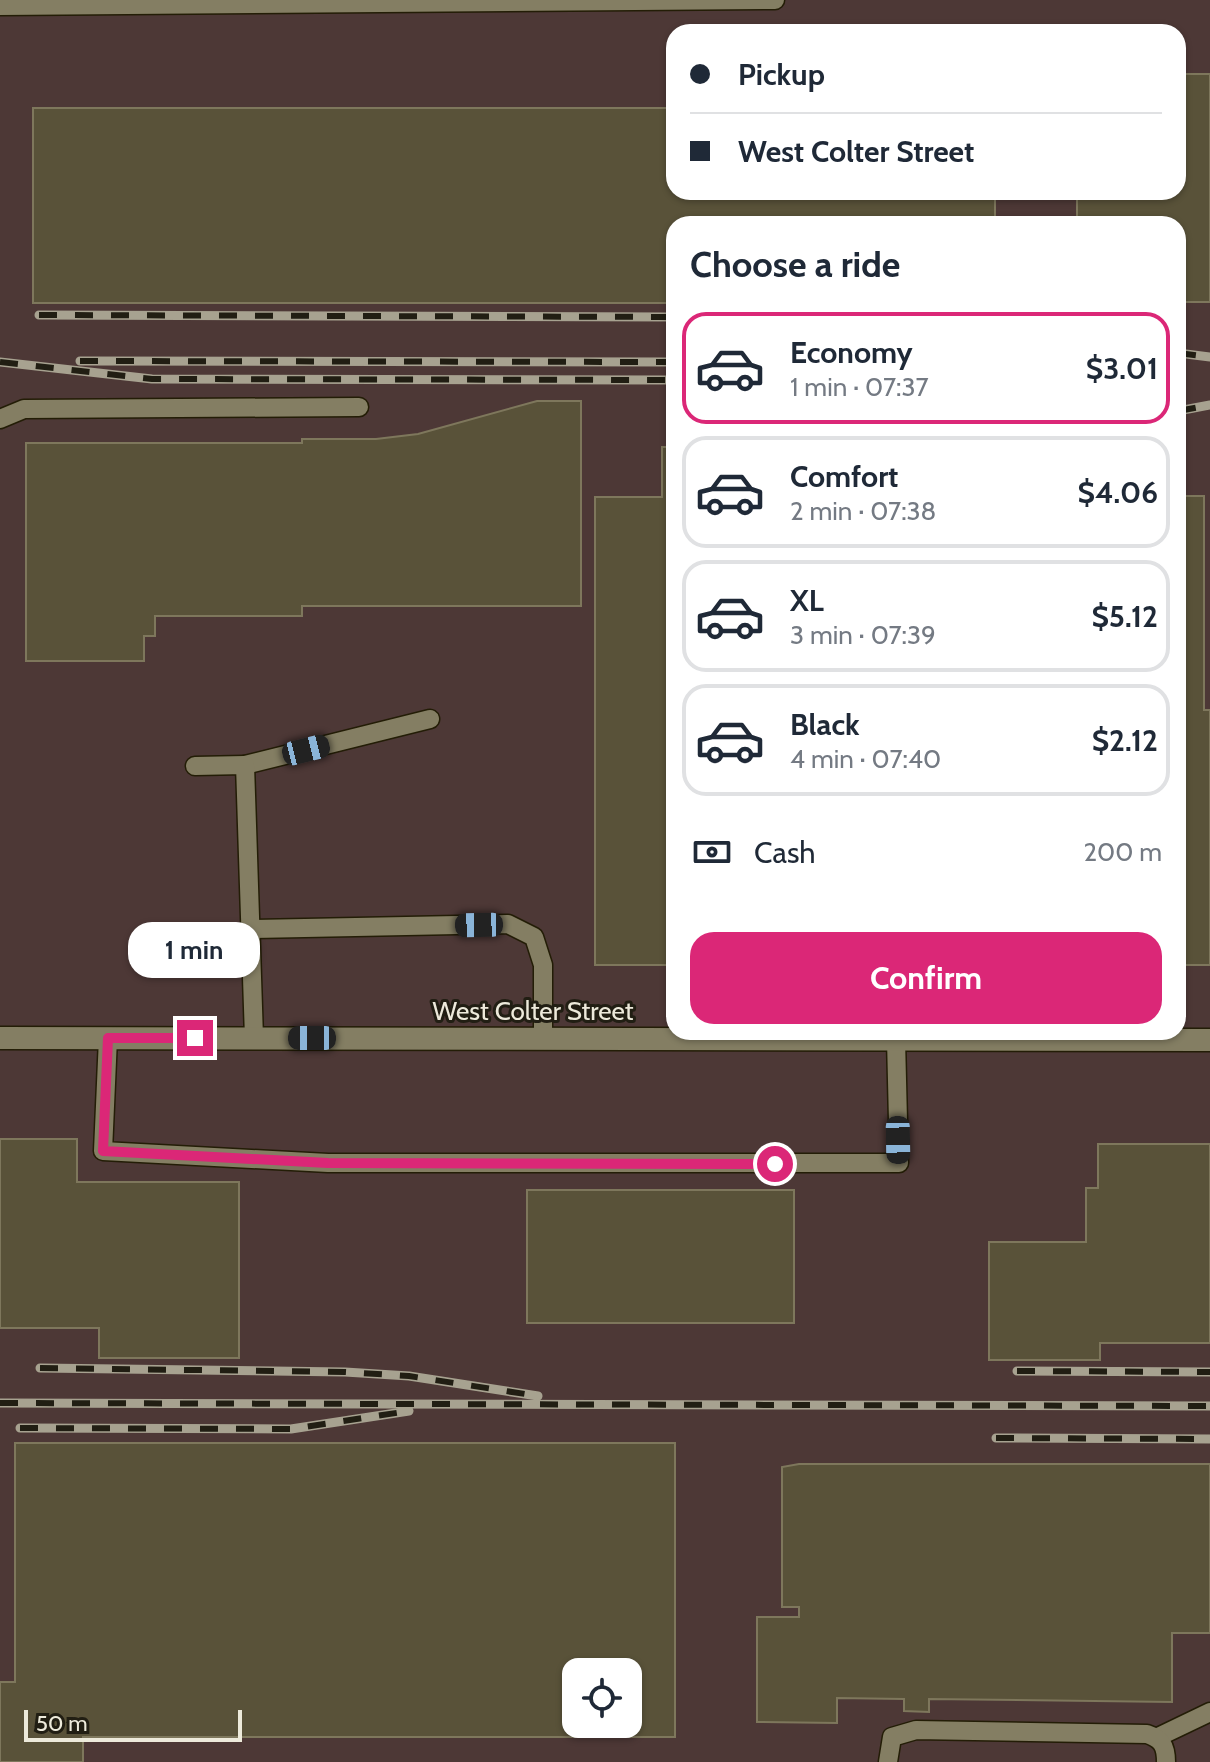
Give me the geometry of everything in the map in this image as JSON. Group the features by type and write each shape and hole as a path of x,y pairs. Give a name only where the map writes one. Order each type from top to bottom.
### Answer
{"street":[{"name":"West Colter Street","path":"0,1038 666,1039"},
{"name":"West Colter Street","path":"1186,1039 1210,1040"}],"lane":[{"path":"0,6 775,0"},
{"path":"0,419 24,409 359,407"},
{"path":"195,766 245,765 430,719"},
{"path":"245,765 254,1038"},
{"path":"249,929 508,924 534,937 543,965 543,1039"},
{"path":"108,1038 103,1151 328,1163 542,1165 899,1163 896,1040"},
{"path":"1158,1737 1210,1712"},
{"path":"888,1762 892,1737 916,1730 1147,1734 1158,1737 1164,1745 1166,1762"}],"shaded area":[{"path":"0,0 1210,0 1210,1762 0,1762"}],"building":[{"path":"1186,74 1210,74 1210,302 1186,302 1186,216 1077,216 1077,200 1186,200"},
{"path":"33,108 666,108 666,200 995,200 995,216 666,216 666,303 33,303"},
{"path":"537,401 581,401 581,606 302,606 302,616 155,616 155,636 144,636 144,661 26,661 26,443 302,443 302,439 376,439 418,434"},
{"path":"662,447 666,447 666,965 595,965 595,497 662,497"},
{"path":"1186,496 1204,496 1204,710 1210,710 1210,965 1186,965"},
{"path":"0,1139 77,1139 77,1182 239,1182 239,1358 99,1358 99,1328 0,1328"},
{"path":"1098,1144 1210,1144 1210,1343 1100,1343 1100,1360 989,1360 989,1242 1086,1242 1086,1188 1098,1188"},
{"path":"527,1190 794,1190 794,1323 527,1323"},
{"path":"15,1443 675,1443 675,1737 642,1737 642,1658 562,1658 562,1737 83,1737 83,1762 0,1762 0,1682 15,1682"},
{"path":"799,1464 1210,1464 1210,1633 1172,1633 1172,1702 929,1699 929,1712 904,1711 904,1699 837,1698 837,1723 757,1722 757,1617 799,1617 799,1607 782,1607 782,1467"}],"railway":[{"path":"39,315 666,317"},
{"path":"1186,354 1210,357"},
{"path":"80,361 666,362"},
{"path":"0,362 152,379 666,380"},
{"path":"1186,410 1210,405"},
{"path":"40,1368 345,1372 409,1376 538,1396"},
{"path":"1017,1371 1210,1372"},
{"path":"0,1403 1210,1406"},
{"path":"20,1428 291,1429 409,1411"},
{"path":"996,1438 1210,1439"}],"route":[{"path":"195,1038 108,1038 103,1151 328,1163 775,1164"}]}
